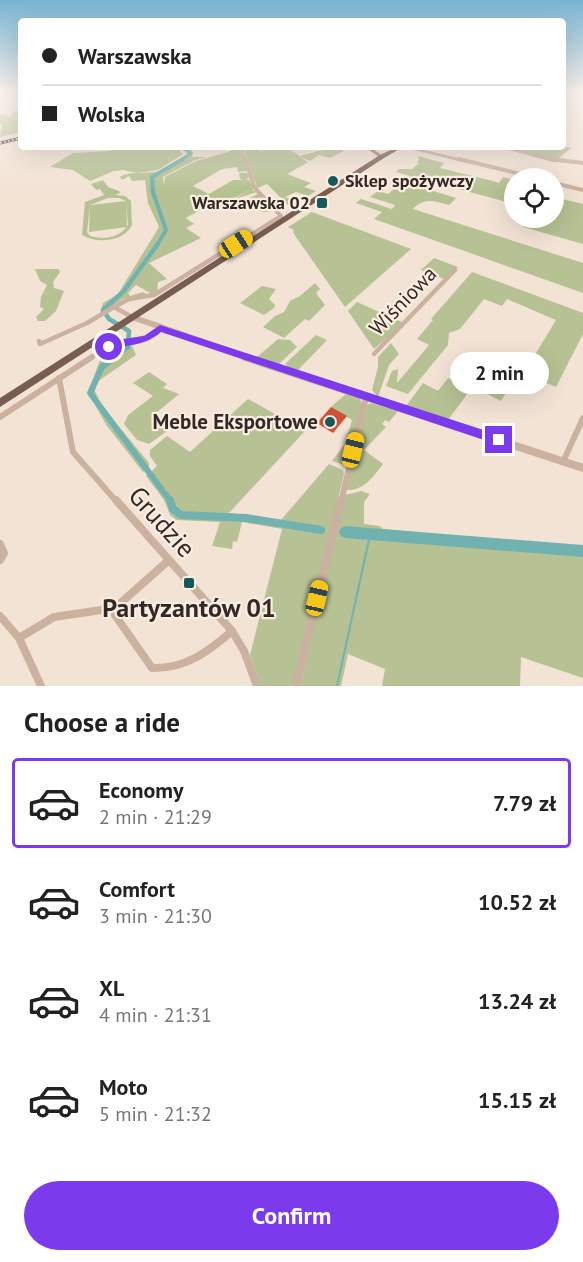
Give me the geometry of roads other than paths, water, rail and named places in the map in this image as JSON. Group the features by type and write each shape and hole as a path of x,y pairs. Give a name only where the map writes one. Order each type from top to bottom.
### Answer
{"main road":[{"path":"372,150 381,156"},
{"path":"0,409 116,330 320,201 324,195 377,161 381,156 396,150"},
{"path":"0,403 60,370"}],"street":[{"path":"39,342 71,331 129,299 154,295 281,216 254,187 242,150"},
{"path":"420,150 504,170"},
{"path":"514,150 561,162 583,163"},
{"path":"564,185 583,190"},
{"name":"Wiśniowa","path":"374,354 455,270"},
{"path":"112,308 131,321 160,328 583,468"},
{"path":"0,417 60,370 123,342 151,337 160,328"},
{"name":"Grudzie","path":"60,370 73,452 232,631 244,651 256,686"},
{"path":"296,686 366,397"},
{"path":"563,462 583,418"},
{"path":"0,544 4,553 0,560"},
{"path":"19,638 54,617 115,608 169,560"},
{"path":"115,608 115,615 152,668 165,669 191,661 232,631"},
{"path":"0,616 19,638 41,686"}],"waterway":[{"path":"182,160 191,153 186,150"},
{"path":"156,247 166,230 153,192 152,177 182,160"},
{"path":"114,358 128,347 129,331 109,319 103,310 124,291 157,245"},
{"path":"115,357 102,367 90,393 170,501"},
{"path":"170,501 173,509 181,515 246,518 321,530"},
{"path":"345,532 583,551"},
{"path":"337,686 370,535"}],"railway":[{"path":"0,143 18,139"}],"place":[{"name":"Sklep spożywczy","path":"333,181"},
{"name":"Warszawska 02","path":"322,203"},
{"name":"Meble Eksportowe","path":"330,422"},
{"name":"Partyzantów 01","path":"189,583"}]}
